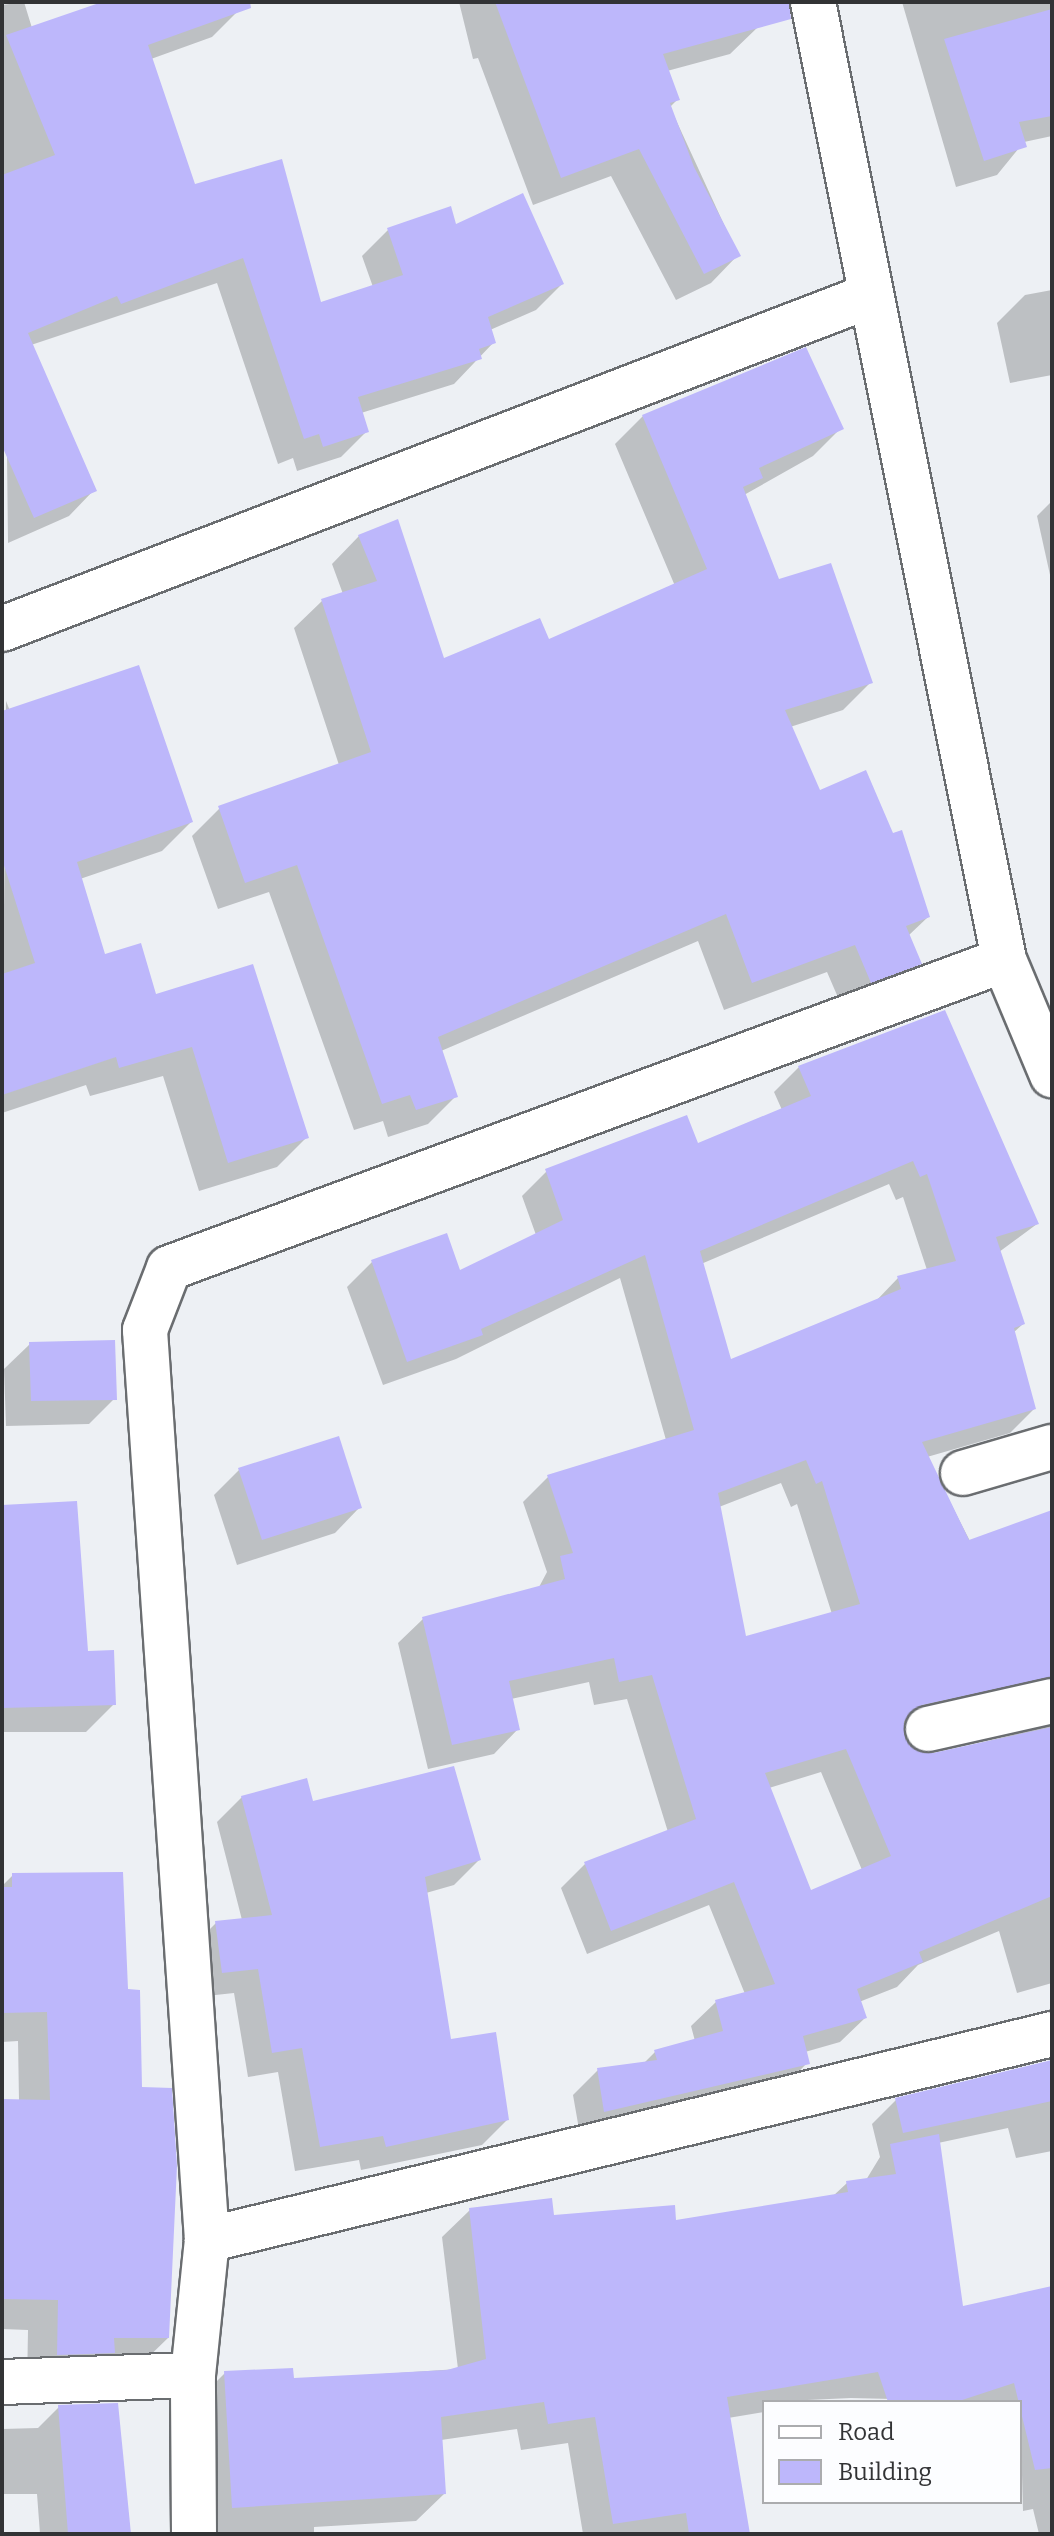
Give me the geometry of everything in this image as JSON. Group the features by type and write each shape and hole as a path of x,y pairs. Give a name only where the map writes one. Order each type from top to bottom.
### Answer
{"street":[{"path":"813,2 869,296 1004,960 1052,1075"},
{"path":"2,629 869,296"},
{"path":"194,2534 193,2375 207,2240 145,1330 169,1268 1004,960"},
{"path":"963,1473 1052,1447"},
{"path":"928,1729 1052,1701"},
{"path":"207,2240 1052,2034"},
{"path":"2,2382 193,2375"}],"building":[{"path":"102,2 250,2 251,8 148,45 195,184 282,159 321,302 403,275 387,228 451,206 456,224 523,193 564,284 488,317 496,343 479,349 482,359 358,397 369,432 323,447 319,434 304,439 243,258 121,304 117,296 28,333 97,491 34,518 2,446 2,175 55,155 6,35"},
{"path":"495,2 789,2 791,19 663,54 680,100 670,103 694,167 741,256 704,274 639,149 561,178"},
{"path":"1052,9 1052,116 1019,122 1027,147 984,161 944,39"},
{"path":"806,347 844,429 759,468 763,478 743,487 779,579 831,563 873,683 785,710 820,790 866,770 893,833 902,830 930,917 906,926 922,964 871,983 855,945 752,983 726,914 438,1037 458,1097 416,1110 410,1095 382,1104 297,865 245,883 218,806 371,752 321,599 377,581 358,535 398,519 444,658 540,618 549,639 707,569 642,415"},
{"path":"139,665 193,822 77,862 105,954 141,943 156,994 253,964 309,1138 228,1163 192,1047 119,1068 116,1057 2,1095 2,974 35,963 2,859 2,711"},
{"path":"945,1010 1039,1224 996,1237 1025,1324 1014,1328 1036,1409 922,1442 969,1540 1052,1510 1052,1677 922,1705 904,1721 904,1734 910,1746 933,1753 1052,1727 1052,1896 919,1952 923,1962 857,1989 867,2018 803,2036 810,2064 604,2112 597,2068 657,2060 654,2050 723,2031 715,2000 775,1984 734,1882 611,1931 584,1862 696,1819 652,1675 619,1682 614,1658 509,1681 520,1730 452,1745 422,1617 565,1579 560,1556 573,1553 547,1475 694,1430 645,1255 481,1329 483,1335 407,1362 371,1260 447,1233 460,1270 563,1220 545,1169 687,1115 698,1143 811,1096 798,1066","holes":["913,1161 920,1177 927,1174 956,1261 897,1276 901,1289 731,1359 700,1251","806,1460 816,1484 822,1481 860,1604 746,1636 718,1493","846,1749 891,1856 811,1890 765,1773"]},
{"path":"115,1340 117,1400 31,1401 29,1342"},
{"path":"339,1436 362,1508 262,1540 238,1468"},
{"path":"77,1501 88,1651 114,1650 116,1705 2,1708 2,1505"},
{"path":"454,1766 481,1860 425,1877 451,2039 496,2032 509,2120 386,2147 383,2136 320,2147 302,2048 272,2053 258,1969 222,1973 215,1921 272,1915 241,1796 307,1778 313,1801"},
{"path":"123,1872 128,1989 140,1990 142,2087 172,2088 177,2166 169,2338 114,2338 115,2353 57,2355 58,2300 2,2299 2,2099 50,2100 47,2012 2,2013 2,1887 12,1887 12,1873"},
{"path":"1052,2060 1052,2101 903,2133 895,2098"},
{"path":"939,2134 963,2306 1052,2286 1052,2468 1035,2470 1022,2416 1022,2400 1018,2400 1014,2383 962,2400 887,2400 878,2372 727,2397 750,2534 689,2534 686,2513 613,2524 595,2417 548,2424 544,2402 441,2417 446,2494 232,2508 224,2371 293,2368 294,2378 447,2370 486,2359 469,2208 552,2198 554,2215 675,2205 676,2220 848,2192 846,2181 896,2174 890,2144"},
{"path":"118,2403 131,2534 68,2534 58,2405"}]}
